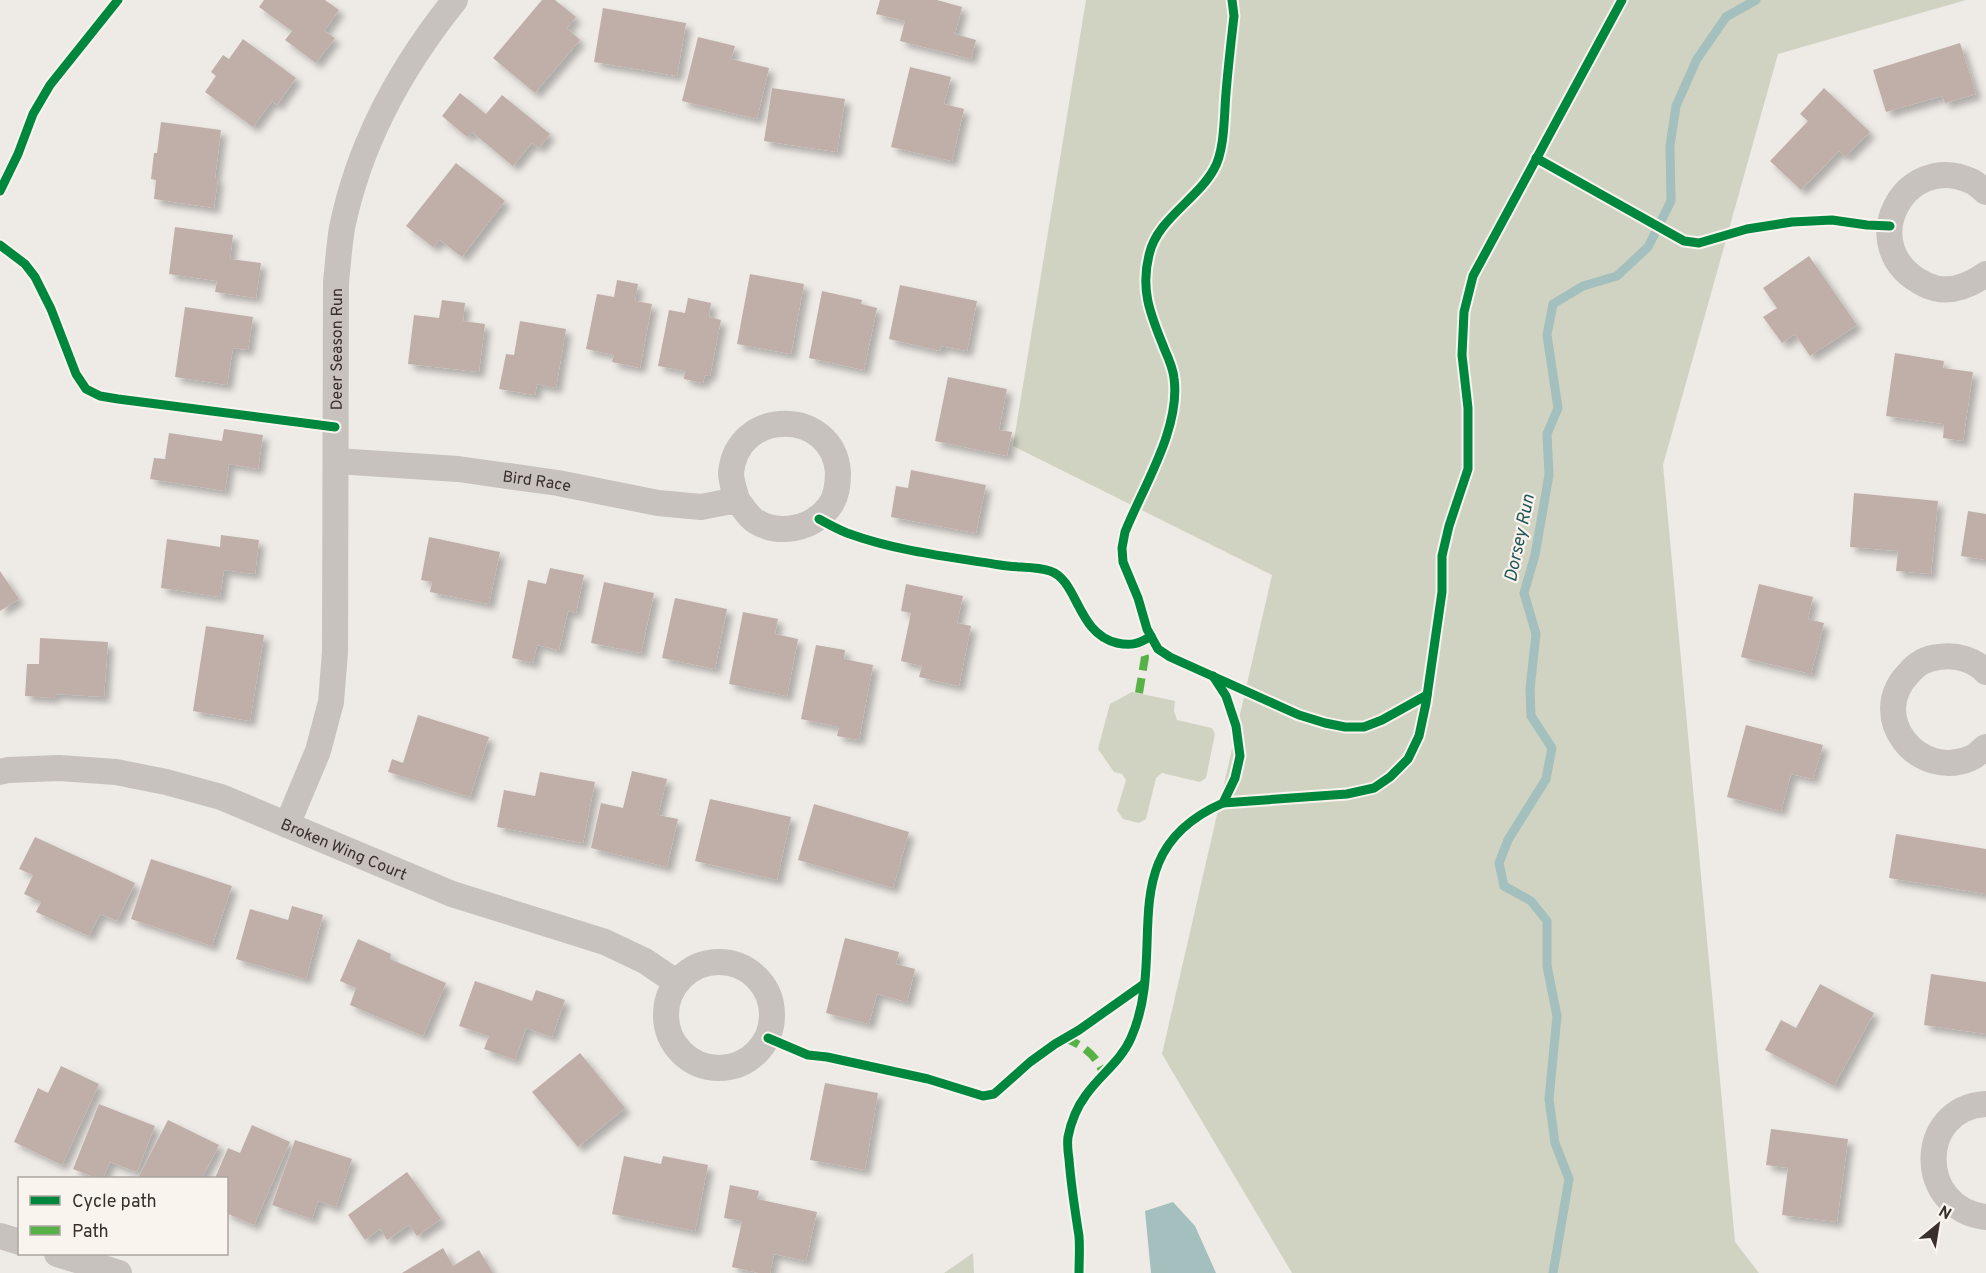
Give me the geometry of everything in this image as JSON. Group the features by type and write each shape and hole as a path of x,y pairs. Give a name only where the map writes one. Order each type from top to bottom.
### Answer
{"street":[{"name":"Deer Season Run","path":"287,825 318,751 331,702 335,652 336,282 342,229 356,177 376,126 398,83 425,40 455,0"},
{"path":"1986,192 1972,181 1949,175 1927,178 1911,188 1896,205 1890,226 1890,244 1896,261 1911,278 1931,288 1953,290 1972,284 1986,274"},
{"path":"783,422 807,427 827,442 837,462 838,485 831,505 819,519 804,527 776,529 754,520 737,500 731,475 735,454 748,437 765,426 783,422"},
{"name":"Bird Race","path":"336,461 458,469 558,483 690,506 701,507 737,500"},
{"path":"1986,672 1968,660 1949,655 1932,657 1915,666 1902,680 1895,694 1893,706 1895,723 1902,739 1915,753 1933,762 1952,764 1973,757 1986,747"},
{"name":"Broken Wing Court","path":"0,772 59,768 116,772 166,782 221,797 452,894 605,942 645,961 676,982"},
{"path":"717,961 732,963 750,972 764,987 771,1000 773,1020 768,1038 760,1050 746,1062 727,1068 708,1068 688,1059 671,1040 665,1022 666,1002 676,982 696,966 717,961"},
{"path":"1986,1104 1976,1105 1955,1114 1943,1126 1933,1147 1933,1168 1937,1182 1946,1198 1964,1211 1986,1217"},
{"path":"0,1236 18,1241"},
{"path":"60,1255 119,1273"}],"green space":[{"path":"1086,0 1966,0 1778,54 1663,465 1735,1242 1759,1273 1292,1273 1162,1054 1272,575 1013,446"},
{"path":"1132,692 1175,701 1174,711 1177,720 1212,728 1215,734 1206,778 1200,782 1162,773 1156,778 1146,819 1139,823 1123,819 1117,810 1126,780 1122,774 1114,772 1098,749 1110,704"},
{"path":"973,1253 974,1273 944,1273"}],"water":[{"path":"1173,1202 1195,1226 1216,1273 1151,1273 1145,1211"}],"building":[{"path":"264,0 325,0 339,10 324,31 335,38 316,63 285,40 292,31 259,7"},
{"path":"542,0 555,0 576,17 567,28 580,40 535,93 493,58"},
{"path":"880,0 937,0 962,7 955,34 976,40 971,59 900,41 905,21 876,14"},
{"path":"603,8 686,23 677,76 594,62"},
{"path":"698,37 735,46 731,59 769,68 757,119 682,101"},
{"path":"243,39 296,78 277,105 272,101 253,127 205,92 216,76 211,72 223,55 229,59"},
{"path":"1960,43 1976,94 1945,103 1942,96 1886,112 1873,70"},
{"path":"910,67 951,77 944,104 964,109 952,161 891,147"},
{"path":"772,88 845,99 837,152 764,141"},
{"path":"1824,88 1870,132 1845,157 1839,151 1801,190 1770,161 1808,121 1800,114"},
{"path":"460,93 486,114 502,95 550,134 539,148 532,143 513,166 472,132 467,137 442,116"},
{"path":"161,122 221,130 214,208 154,199 156,180 151,179"},
{"path":"456,163 505,201 462,257 440,240 433,247 406,226"},
{"path":"175,227 233,235 230,259 261,263 256,298 215,292 217,281 169,274"},
{"path":"1809,256 1857,325 1810,356 1795,334 1782,343 1763,317 1777,308 1763,288"},
{"path":"750,274 804,284 791,354 737,344"},
{"path":"617,280 638,284 635,301 652,304 640,368 612,362 614,355 586,349 597,294 614,297"},
{"path":"900,285 977,301 967,351 941,346 940,351 889,339"},
{"path":"822,291 862,300 861,304 877,308 864,370 809,358"},
{"path":"688,298 711,303 709,317 721,320 710,376 705,375 703,383 684,379 685,371 658,366 669,310 685,313"},
{"path":"442,300 465,303 463,321 485,324 479,372 408,364 414,315 439,318"},
{"path":"185,307 253,317 248,350 233,348 227,385 175,377"},
{"path":"520,321 566,329 556,388 537,384 535,395 499,389 506,354 514,355"},
{"path":"1895,353 1944,361 1943,368 1973,372 1963,441 1943,438 1944,424 1886,416"},
{"path":"948,377 1007,389 999,430 1012,432 1007,456 935,441"},
{"path":"224,429 263,435 258,469 229,464 225,491 150,479 154,458 165,459 169,433 222,441"},
{"path":"911,470 986,485 976,533 891,517 896,486 908,488"},
{"path":"1854,493 1938,501 1931,574 1896,571 1898,551 1850,547"},
{"path":"1968,511 1986,514 1986,560 1961,556"},
{"path":"221,535 259,540 255,574 224,570 220,597 161,588 167,539 220,547"},
{"path":"429,537 500,552 489,604 430,592 432,582 421,580"},
{"path":"550,568 584,575 576,613 568,611 559,650 537,645 533,663 512,658 528,580 546,584"},
{"path":"0,571 19,599 0,611"},
{"path":"604,582 654,593 641,653 591,643"},
{"path":"906,584 963,596 957,623 971,626 959,686 919,677 922,666 901,661 911,613 901,611"},
{"path":"1759,584 1813,597 1808,619 1824,623 1811,674 1741,657"},
{"path":"675,598 727,609 715,669 662,658"},
{"path":"743,612 778,619 775,634 798,639 787,696 729,684"},
{"path":"206,626 264,635 250,721 193,711"},
{"path":"40,638 108,642 104,697 55,694 54,698 25,696 27,664 39,664"},
{"path":"816,645 845,650 844,659 873,665 859,740 837,736 839,727 801,719"},
{"path":"418,715 489,737 470,797 388,772 392,759 403,763"},
{"path":"1746,725 1823,745 1813,779 1791,774 1781,811 1727,797"},
{"path":"632,771 667,779 658,815 678,819 667,867 591,848 601,803 623,808"},
{"path":"540,772 595,782 583,843 497,827 504,790 535,796"},
{"path":"710,799 791,817 777,880 695,861"},
{"path":"814,804 909,832 893,888 798,860"},
{"path":"1896,834 1986,849 1986,894 1889,878"},
{"path":"35,837 135,883 117,921 100,914 89,936 36,912 41,902 24,894 33,875 19,869"},
{"path":"151,859 232,886 212,946 131,919"},
{"path":"292,906 323,915 306,979 236,959 250,909 288,920"},
{"path":"845,938 899,952 896,964 915,969 907,1002 877,994 869,1024 826,1013"},
{"path":"358,939 391,954 390,959 446,983 423,1036 350,1005 356,988 340,981"},
{"path":"1931,974 1986,982 1986,1034 1924,1025"},
{"path":"475,981 532,1001 536,990 565,1000 552,1037 526,1028 515,1060 484,1049 489,1036 459,1026"},
{"path":"1820,984 1874,1013 1834,1086 1765,1050 1781,1020 1796,1028"},
{"path":"580,1053 625,1108 578,1147 532,1092"},
{"path":"61,1066 99,1084 62,1165 14,1142 38,1088 48,1093"},
{"path":"825,1083 878,1093 865,1170 810,1160"},
{"path":"99,1104 155,1126 137,1172 110,1162 103,1177 93,1177 73,1169"},
{"path":"168,1120 219,1145 203,1177 139,1177"},
{"path":"252,1125 290,1142 254,1225 228,1214 228,1177 215,1177 228,1148 240,1153"},
{"path":"1771,1129 1848,1139 1837,1222 1782,1215 1788,1168 1766,1165"},
{"path":"295,1140 352,1159 336,1207 318,1201 312,1219 272,1205"},
{"path":"624,1156 661,1164 663,1156 708,1165 695,1231 612,1214"},
{"path":"407,1172 441,1219 417,1236 409,1225 387,1240 380,1229 365,1240 348,1215"},
{"path":"730,1185 759,1191 757,1199 817,1212 806,1261 774,1254 770,1273 732,1267 742,1221 724,1218"},
{"path":"443,1248 453,1266 479,1250 493,1273 402,1273"}],"waterway":[{"name":"Dorsey Run","path":"1553,1273 1569,1179 1555,1143 1549,1099 1557,1016 1547,966 1547,921 1531,901 1504,886 1499,863 1508,840 1546,779 1552,748 1531,716 1530,689 1536,634 1524,593 1535,555 1549,475 1547,434 1558,408 1547,335 1553,304 1583,286 1617,276 1648,247 1671,201 1670,146 1676,106 1697,59 1726,17 1756,0"}],"marked path":[{"path":"1139,693 1145,657 1140,644"},
{"path":"1065,1038 1089,1052 1098,1062 1104,1075"}],"cycle path":[{"path":"0,191 18,154 33,114 50,85 118,0"},
{"path":"1232,0 1234,16 1218,161 1207,180 1160,231 1149,255 1146,280 1148,303 1173,370 1175,397 1172,417 1159,457 1125,532 1122,548 1123,562 1138,598 1147,629 1158,649 1170,657 1299,715 1345,727 1364,727 1382,720 1427,695"},
{"path":"1079,1273 1079,1236 1068,1137 1083,1100 1122,1054 1131,1038 1141,1005 1146,971 1149,906 1154,876 1166,848 1188,824 1223,803 1347,794 1374,788 1390,777 1408,759 1419,736 1442,592 1442,556 1449,526 1468,469 1468,408 1462,355 1464,312 1473,276 1622,0"},
{"path":"1536,158 1684,241 1699,243 1747,229 1792,222 1832,220 1890,226"},
{"path":"0,245 25,264 35,277 51,309 76,374 86,389 100,396 118,399 335,427"},
{"path":"819,519 847,533 903,549 1050,571 1059,576 1067,585 1086,619 1104,638 1117,643 1131,644 1139,643 1151,636"},
{"path":"1213,676 1226,696 1236,726 1240,756 1235,778 1223,803"},
{"path":"768,1038 808,1055 928,1079 983,1096 994,1094 1030,1062 1144,984"}]}
